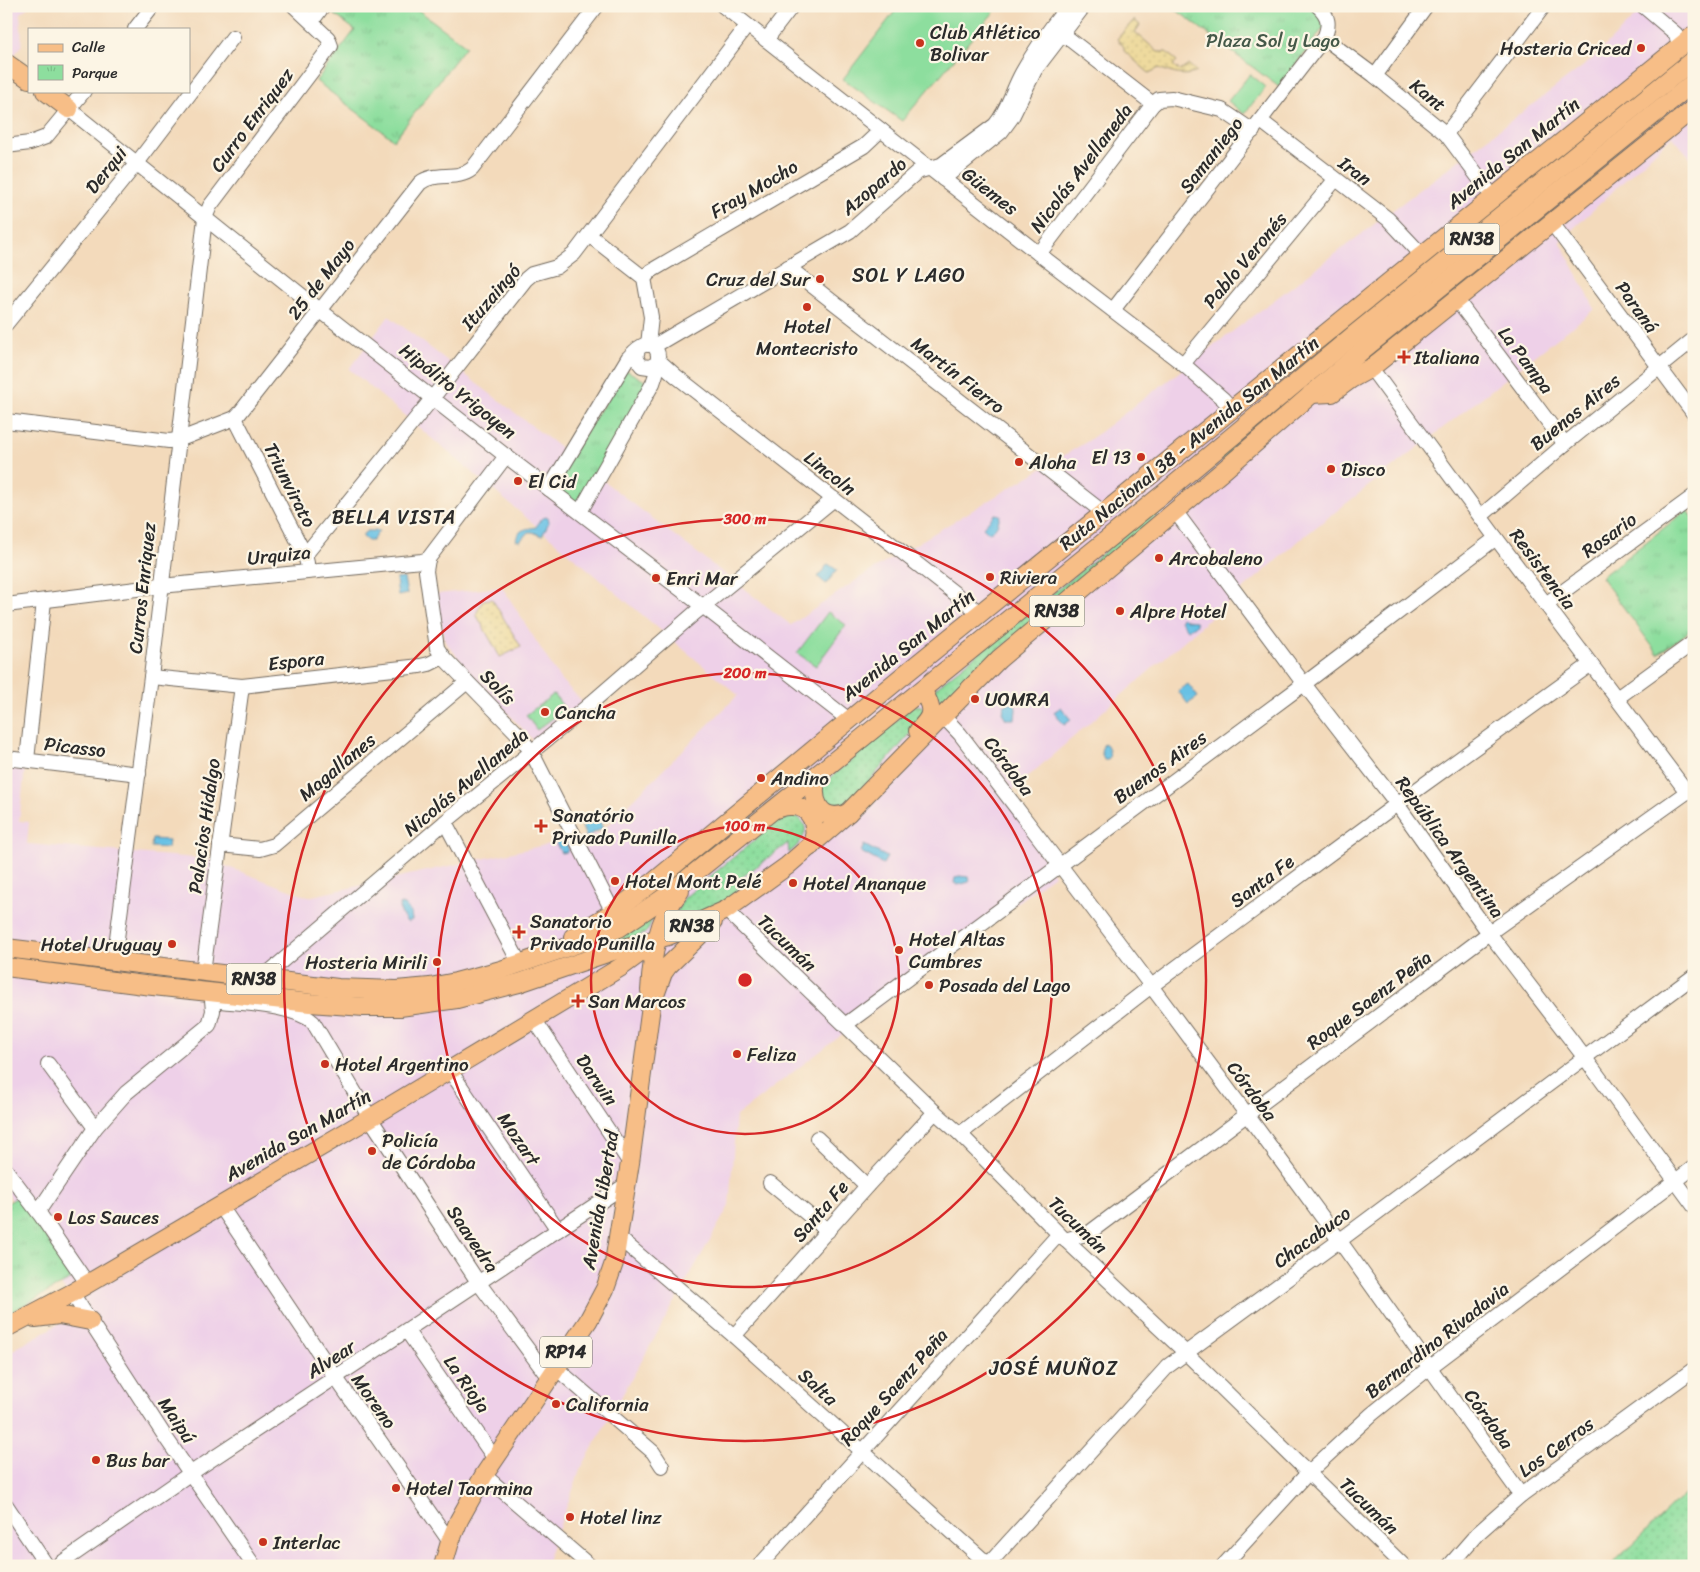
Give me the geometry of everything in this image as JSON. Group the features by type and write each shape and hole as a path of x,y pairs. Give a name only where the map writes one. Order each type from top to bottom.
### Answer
{"main road":[{"name":"Avenida San Martín","path":"538,958 613,912 711,835 1231,408 1493,197 1687,59 1694,35"},
{"path":"1640,126 1643,117 1681,85 1687,59"},
{"name":"Ruta Nacional 38 - Avenida San Martín","path":"261,980 338,988 396,990 430,987 501,970 619,928 662,899 772,810 923,694 976,644 1163,494 1522,199 1687,59"},
{"path":"6,63 28,78"},
{"name":"Ruta Nacional 38 - Avenida San Martín","path":"548,973 612,950 657,940 678,932 726,910 759,887 811,846 848,813 999,660 1311,394 1694,82"},
{"name":"Hipólito Yrigoyen","path":"46,92 69,109"},
{"path":"1311,394 1332,393 1371,368 1694,108"},
{"path":"1492,223 1493,197 1522,199"},
{"path":"1539,207 1552,222"},
{"path":"1427,251 1460,249"},
{"path":"1444,284 1456,299"},
{"path":"1231,408 1255,417 1267,432"},
{"path":"1149,476 1175,510"},
{"path":"1090,525 1092,551"},
{"path":"976,644 981,612 1018,611"},
{"path":"905,674 943,716"},
{"path":"883,779 896,755 929,717 930,706 923,694"},
{"path":"786,774 799,789"},
{"path":"818,774 814,790 818,806 824,812 834,817 848,813"},
{"path":"772,810 793,806 799,807 809,814 813,819 815,831 811,846"},
{"path":"711,835 723,850"},
{"name":"RP14","path":"657,940 663,917 672,900 698,870"},
{"name":"Avenida Libertad","path":"650,998 668,966 726,910"},
{"name":"Avenida San Martín","path":"12,1325 80,1288 370,1118 621,967 657,940"},
{"name":"Avenida Libertad","path":"443,1566 450,1542 484,1475 588,1321 601,1298 610,1274 630,1163 657,940"},
{"name":"RN38","path":"6,948 261,980"},
{"path":"26,970 54,964 106,971 112,970 114,961"},
{"name":"RN38","path":"6,967 144,985 336,1005 400,1007 457,999 548,973"},
{"path":"621,967 634,968 647,977 650,998"},
{"path":"548,973 556,980 563,1001"},
{"path":"169,987 196,981 244,986 261,980"},
{"path":"144,985 150,990 212,1000"},
{"path":"12,1325 59,1314 90,1321"}],"street":[{"path":"136,28 153,6"},
{"path":"294,6 312,21 323,6"},
{"name":"25 de Mayo","path":"235,418 420,184 432,177 459,175 467,173 472,169 597,6"},
{"name":"Güemes","path":"723,6 1039,254 1183,364 1231,408"},
{"path":"766,40 792,6"},
{"name":"Azopardo","path":"943,178 1001,132 1012,117 1068,6"},
{"name":"Azopardo","path":"549,489 628,358 850,231 917,172 941,165 1002,117 1021,74 1057,30 1084,6"},
{"name":"Samaniego","path":"1113,310 1324,38 1328,29 1328,19 1318,6"},
{"path":"1375,76 1426,6"},
{"path":"1446,134 1544,6"},
{"path":"1643,6 1676,34 1687,59"},
{"name":"Curro Enriquez","path":"205,218 210,206 331,46 328,38 312,21"},
{"name":"Ituzaingó","path":"306,555 526,279 532,274 562,264 574,254 747,26"},
{"path":"1057,30 1153,104"},
{"name":"Derqui","path":"6,324 136,163 232,37"},
{"name":"Kant","path":"1324,38 1375,76 1446,134 1493,197"},
{"path":"6,146 30,143 46,137 83,92"},
{"name":"Iran","path":"1153,104 1159,100 1172,98 1222,110 1257,126 1335,180 1388,219 1427,251"},
{"name":"Nicolás Avellaneda","path":"1039,254 1153,104"},
{"name":"Hipólito Yrigoyen","path":"69,109 506,456 849,720"},
{"name":"Fray Mocho","path":"644,278 651,271 864,146 881,130"},
{"name":"Pablo Veronés","path":"1183,364 1335,180"},
{"name":"Curros Enriquez","path":"114,961 151,677 205,218"},
{"name":"Paraná","path":"1552,222 1694,414"},
{"path":"589,235 644,278 651,317 647,346 636,355 642,366 649,367 657,362"},
{"name":"Martín Fierro","path":"788,267 1104,513"},
{"name":"La Pampa","path":"1456,299 1565,444"},
{"name":"Buenos Aires","path":"1481,516 1565,444 1694,339"},
{"path":"580,512 653,383 656,374 658,352 647,346"},
{"name":"Lincoln","path":"657,362 981,612"},
{"name":"Resistencia","path":"1371,368 1590,664 1690,789"},
{"path":"6,421 168,441 178,440 235,418"},
{"name":"Triunvirato","path":"235,418 306,555 308,571"},
{"path":"428,559 506,456"},
{"name":"Rosario","path":"1546,604 1694,496"},
{"name":"Nicolás Avellaneda","path":"261,980 446,822 583,710 703,606 834,499"},
{"name":"República Argentina","path":"1175,510 1304,684 1397,804 1489,933 1585,1058 1694,1206"},
{"name":"Buenos Aires","path":"845,1025 1304,684 1496,538"},
{"name":"Urquiza","path":"6,605 161,586 308,571 414,563 428,559"},
{"name":"Solís","path":"428,559 426,571 437,648 443,657 516,732 530,752 613,912"},
{"path":"27,760 44,601"},
{"path":"1618,698 1694,642"},
{"name":"Espora","path":"151,677 242,686 420,666 443,657"},
{"name":"Santa Fe","path":"960,1134 1150,987 1590,664"},
{"name":"Magallanes","path":"220,845 260,849 274,845 467,682"},
{"name":"Palacios Hidalgo","path":"203,972 242,686"},
{"name":"Córdoba","path":"943,716 960,734 1060,864 1247,1115 1521,1495"},
{"name":"Picasso","path":"6,758 138,774"},
{"name":"Roque Saenz Peña","path":"759,1566 861,1451 1062,1237 1089,1233 1489,933 1690,789"},
{"path":"446,822 520,964"},
{"name":"Tucumán","path":"726,910 960,1134 1062,1237 1186,1353 1404,1566"},
{"name":"Chacabuco","path":"989,1565 1168,1366 1694,976"},
{"path":"38,1212 95,1128 126,1093 209,1025 213,1011 212,1000"},
{"name":"Saavedra","path":"212,1000 284,1009 306,1016 314,1022 370,1118 478,1282 553,1373 652,1452 662,1466"},
{"name":"Darwin","path":"534,1018 630,1163"},
{"path":"48,1064 95,1128"},
{"name":"Mozart","path":"449,1069 558,1230"},
{"name":"Santa Fe","path":"734,1336 866,1186 935,1112"},
{"path":"817,1138 866,1186"},
{"name":"Bernardino Rivadavia","path":"1223,1566 1308,1473 1372,1414 1429,1368 1694,1167"},
{"name":"Maipú","path":"6,1170 38,1212 80,1288 90,1321 254,1566"},
{"path":"770,1183 828,1231"},
{"name":"Alvear","path":"57,1566 191,1473 627,1184"},
{"name":"Moreno","path":"220,1205 336,1378 450,1542"},
{"name":"Salta","path":"618,1237 734,1336 989,1565"},
{"name":"La Rioja","path":"407,1331 495,1459"},
{"name":"Los Cerros","path":"1449,1566 1477,1534 1521,1495 1694,1369"},
{"path":"484,1475 590,1566"},
{"path":"6,1505 48,1566"}],"shaded area":[{"path":"6,6 29,6 20,14 22,45 6,66"},
{"path":"1646,6 1694,6 1694,162 1672,136 1560,241 1595,309 1302,538 1008,794 1054,875 736,1116 729,1206 580,1470 545,1566 6,1566 6,1354 78,1313 6,1190 6,842 15,842 6,841 6,766 25,769 19,821 29,822 27,844 207,859 308,897 600,833 738,695 349,369 389,316 791,625 861,577 1088,441 1590,61"},
{"path":"502,587 560,679 583,702 534,741 470,673 445,641 440,617 437,594"}],"green space":[{"path":"335,6 413,6 466,46 394,140 316,81 355,30 331,12"},
{"name":"Club Atlético Bolivar","path":"899,6 999,6 902,121 843,79"},
{"name":"Plaza Sol y Lago","path":"1171,6 1310,6 1322,16 1324,27 1279,87"},
{"path":"1250,74 1266,87 1244,114 1228,101"},
{"path":"626,370 650,384 580,512 549,489"},
{"path":"1257,426 1259,427 1178,496 1177,491"},
{"path":"1160,507 1163,511 975,670 943,702 934,689"},
{"path":"1687,510 1694,518 1694,628 1658,654 1601,577"},
{"path":"828,612 846,625 816,666 797,653"},
{"name":"Cancha","path":"554,694 565,709 537,730 526,715"},
{"path":"914,705 922,706 925,717 871,779 839,810 824,806 821,786"},
{"path":"792,814 803,823 805,833 799,843 789,853 788,843 741,878 736,891 722,902 694,916 669,925 684,898 785,815"},
{"path":"654,914 648,930 644,934 512,980 458,994 416,1001 375,1002 287,996 257,990 259,986 329,995 382,998 430,994 463,988 497,980 565,957 597,944"},
{"path":"19,1196 73,1278 6,1315 6,1204"},
{"path":"1694,1485 1694,1566 1610,1566"}],"sand":[{"path":"1134,20 1140,25 1135,32 1158,52 1166,52 1177,61 1173,65 1180,71 1189,65 1197,72 1182,75 1159,68 1149,73 1124,51 1124,47 1117,39"},
{"path":"492,599 521,647 500,657 476,614 483,600"}],"water":[{"path":"995,514 1000,515 999,521 989,533 983,527"},
{"path":"548,517 549,522 542,536 528,532 520,541 516,540 521,532 536,527 542,518"},
{"path":"367,531 379,531 372,541 368,541 363,537 363,534"},
{"path":"828,564 837,570 826,584 818,577"},
{"path":"404,578 407,594 398,596 396,579"},
{"path":"1183,617 1186,620 1195,621 1196,625 1187,630 1180,620"},
{"path":"1188,684 1198,697 1188,704 1178,691"},
{"path":"1009,703 1015,704 1015,719 1006,719 1003,714 1004,706"},
{"path":"1061,707 1071,720 1064,725 1054,712"},
{"path":"1104,743 1109,751 1108,760 1104,760 1101,751"},
{"path":"598,818 603,828 586,837 583,825"},
{"path":"557,835 563,837 569,850 567,852 561,853 554,839"},
{"path":"152,839 169,840 168,848 151,847"},
{"path":"864,845 887,857 883,864 861,852"},
{"path":"959,876 968,877 970,880 958,885 954,883 955,878"},
{"path":"400,904 405,905 411,913 412,920 407,922 403,917 399,908"}],"place":[{"name":"Club Atlético Bolivar","path":"920,43"},
{"name":"Hosteria Criced","path":"1641,48"},
{"name":"Cruz del Sur","path":"820,279"},
{"name":"Hotel Montecristo","path":"807,307"},
{"name":"Italiana","path":"1404,357"},
{"name":"El 13","path":"1141,457"},
{"name":"Aloha","path":"1019,462"},
{"name":"Disco","path":"1331,469"},
{"name":"El Cid","path":"518,481"},
{"name":"Arcobaleno","path":"1159,558"},
{"name":"Riviera","path":"990,577"},
{"name":"Enri Mar","path":"656,578"},
{"name":"Alpre Hotel","path":"1120,611"},
{"name":"UOMRA","path":"975,699"},
{"name":"Cancha","path":"545,712"},
{"name":"Andino","path":"761,778"},
{"name":"Sanatório Privado Punilla","path":"541,826"},
{"name":"Hotel Mont Pelé","path":"615,881"},
{"name":"Hotel Ananque","path":"793,883"},
{"name":"Sanatorio Privado Punilla","path":"519,932"},
{"name":"Hotel Uruguay","path":"172,944"},
{"name":"Hotel Altas Cumbres","path":"899,950"},
{"name":"Hosteria Mirili","path":"437,962"},
{"name":"Posada del Lago","path":"929,985"},
{"name":"San Marcos","path":"578,1001"},
{"name":"Feliza","path":"737,1054"},
{"name":"Hotel Argentino","path":"325,1064"},
{"name":"Policía de Córdoba","path":"372,1151"},
{"name":"Los Sauces","path":"58,1217"},
{"name":"California","path":"556,1404"},
{"name":"Bus bar","path":"96,1460"},
{"name":"Hotel Taormina","path":"396,1488"},
{"name":"Hotel linz","path":"570,1517"},
{"name":"Interlac","path":"263,1542"}],"district":[{"name":"SOL Y LAGO","path":"909,275"},
{"name":"BELLA VISTA","path":"394,517"},
{"name":"JOSÉ MUÑOZ","path":"1054,1368"}]}
